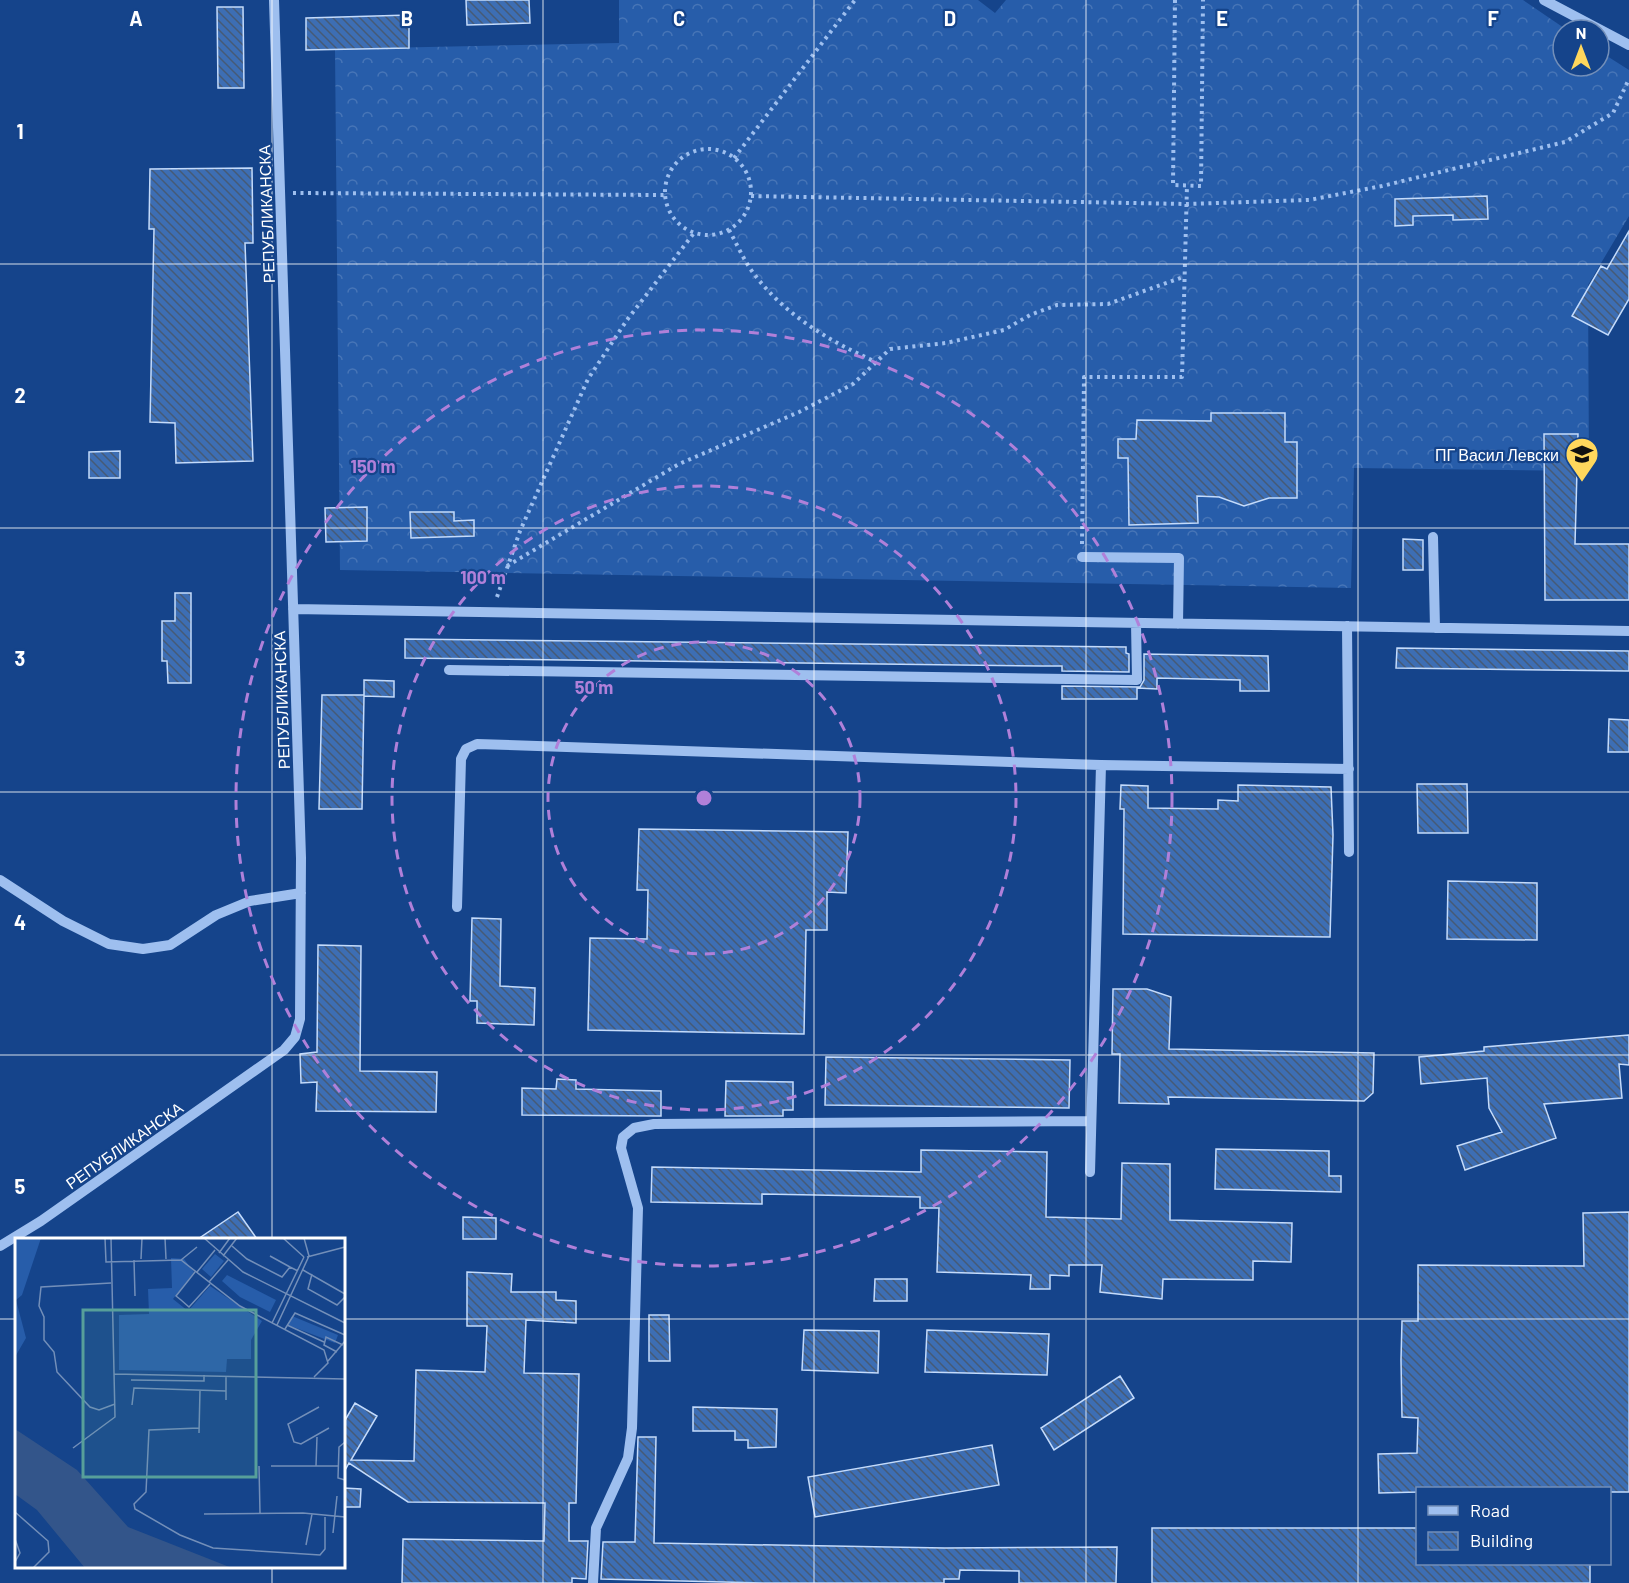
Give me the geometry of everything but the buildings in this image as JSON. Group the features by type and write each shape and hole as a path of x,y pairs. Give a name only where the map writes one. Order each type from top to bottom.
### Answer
{"street":[{"name":"РЕПУБЛИКАНСКА","path":"0,1246 41,1221 284,1050 295,1036 300,1019 301,893 274,0"},
{"path":"1544,0 1629,45"},
{"path":"1433,537 1435,628"},
{"path":"1082,557 1179,558 1179,624"},
{"path":"293,609 1629,631"},
{"path":"449,670 1137,681 1136,623"},
{"path":"1347,626 1349,852"},
{"path":"457,907 461,759 466,749 477,744 1101,765 1349,769"},
{"path":"1089,1173 1101,765"},
{"path":"0,880 63,921 109,944 143,949 170,945 216,915 250,901 301,893"},
{"path":"593,1583 596,1528 628,1458 632,1428 638,1208 621,1148 623,1137 633,1128 654,1124 1091,1121"}],"path":[{"path":"734,158 855,0"},
{"path":"1175,0 1173,185 1201,186 1203,0"},
{"path":"751,196 1185,204 1309,200 1382,186 1565,142 1613,113 1629,79"},
{"path":"707,149 722,151 734,158 744,169 750,182 751,196 747,211 729,230 713,235 694,233 675,221 667,209 664,195 665,181 671,168 693,151 707,149"},
{"path":"1082,557 1084,377 1182,377 1186,185"},
{"path":"281,193 664,195"},
{"path":"729,230 753,273 794,316 844,347 876,362"},
{"path":"492,612 520,531 588,379 627,320 694,233"},
{"path":"507,566 679,464 799,412 853,384 890,349 946,343 1004,330 1030,315 1057,305 1108,304 1183,277"}],"green space":[{"path":"619,0 978,0 995,13 1006,0 1523,0 1551,19 1551,78 1611,78 1611,59 1629,70 1629,216 1588,285 1589,471 1354,468 1351,588 340,570 335,49 619,43"}],"place":[{"name":"ПГ Васил Левски","path":"1582,483"}]}
